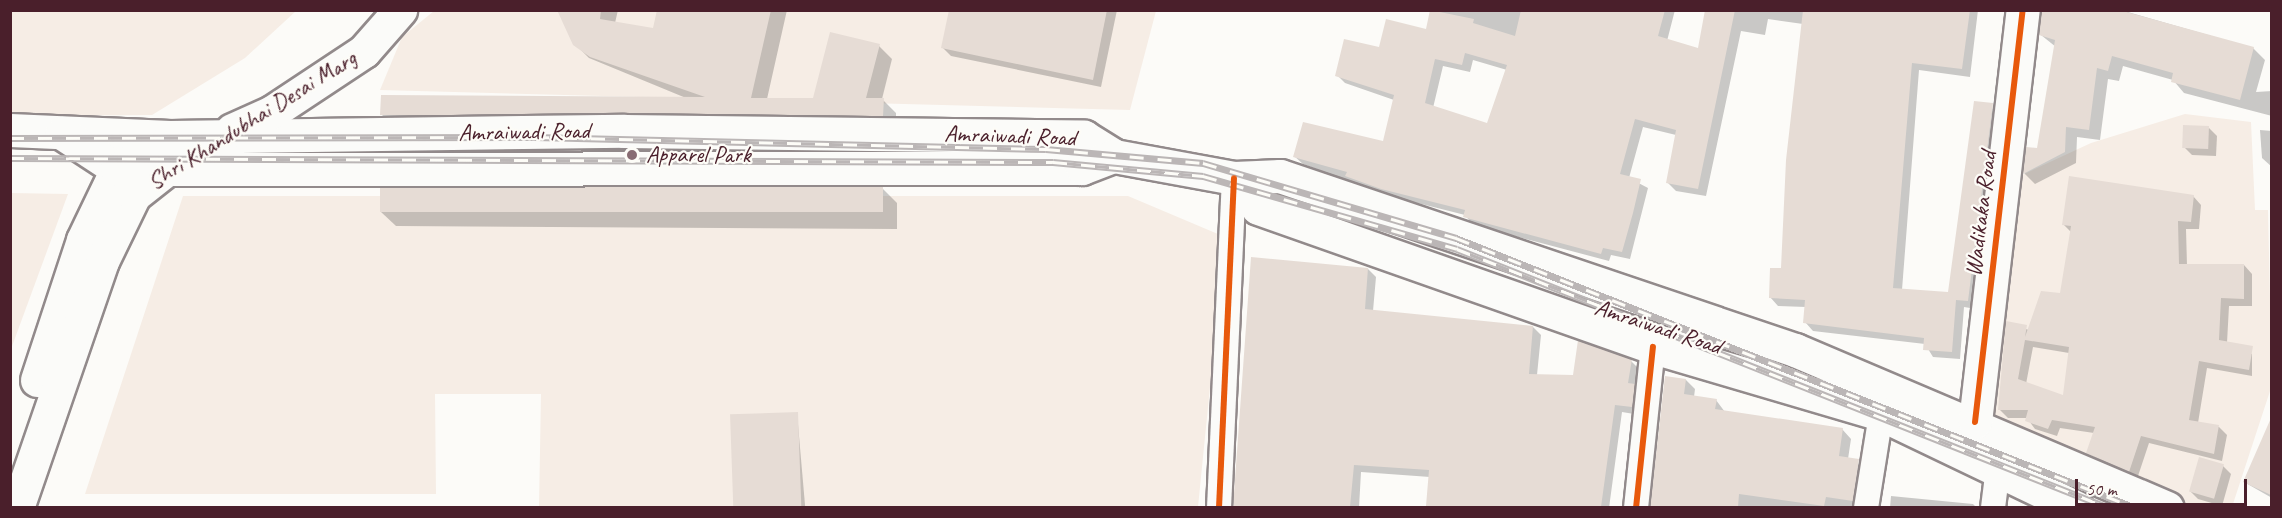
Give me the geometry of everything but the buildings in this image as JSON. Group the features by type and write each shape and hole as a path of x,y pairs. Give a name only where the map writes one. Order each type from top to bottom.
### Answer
{"main road":[{"name":"Shri Khandubhai Desai Marg","path":"10,462 83,278 134,195 169,153 350,38 374,10"},
{"name":"Shri Khandubhai Desai Marg","path":"169,153 223,135 272,112 364,51 400,10"},
{"name":"Wadikaka Road","path":"1975,422 2023,10"},
{"path":"10,130 60,132 169,153 1082,168 1114,156"},
{"name":"Amraiwadi Road","path":"223,135 624,130 1084,137 1114,156 1234,178 1258,208 1653,347 1881,414 1997,474 2077,507"},
{"path":"60,132 117,169 169,153"},
{"name":"Shri Khandubhai Desai Marg","path":"17,507 117,169"},
{"path":"1234,178 1280,176 1795,350 1975,422 2167,507"}],"street":[{"path":"1219,507 1234,178"},
{"path":"1636,507 1653,347"},
{"path":"1866,507 1881,414"},
{"path":"1993,507 1997,474"}],"shaded area":[{"path":"10,11 296,11 245,58 152,115 11,116"},
{"path":"434,11 1156,11 1130,110 380,90 402,37"},
{"path":"2185,114 2251,122 2255,210 2268,210 2272,385 2232,507 2185,507 1982,418 2009,181 2091,143"},
{"path":"10,193 68,194 11,349"},
{"path":"183,196 1128,196 1225,237 1198,507 539,507 541,394 435,394 436,494 85,494"}],"railway":[{"path":"10,138 535,137 1046,149 1203,163 1456,238 2136,508"},
{"path":"10,158 1053,162 1203,176 1457,249 2109,508"}],"cycle path":[{"path":"1975,422 2023,10"},
{"path":"1219,508 1234,178"},
{"path":"1636,508 1653,347"}],"place":[{"name":"Apparel Park","path":"632,155"}]}
